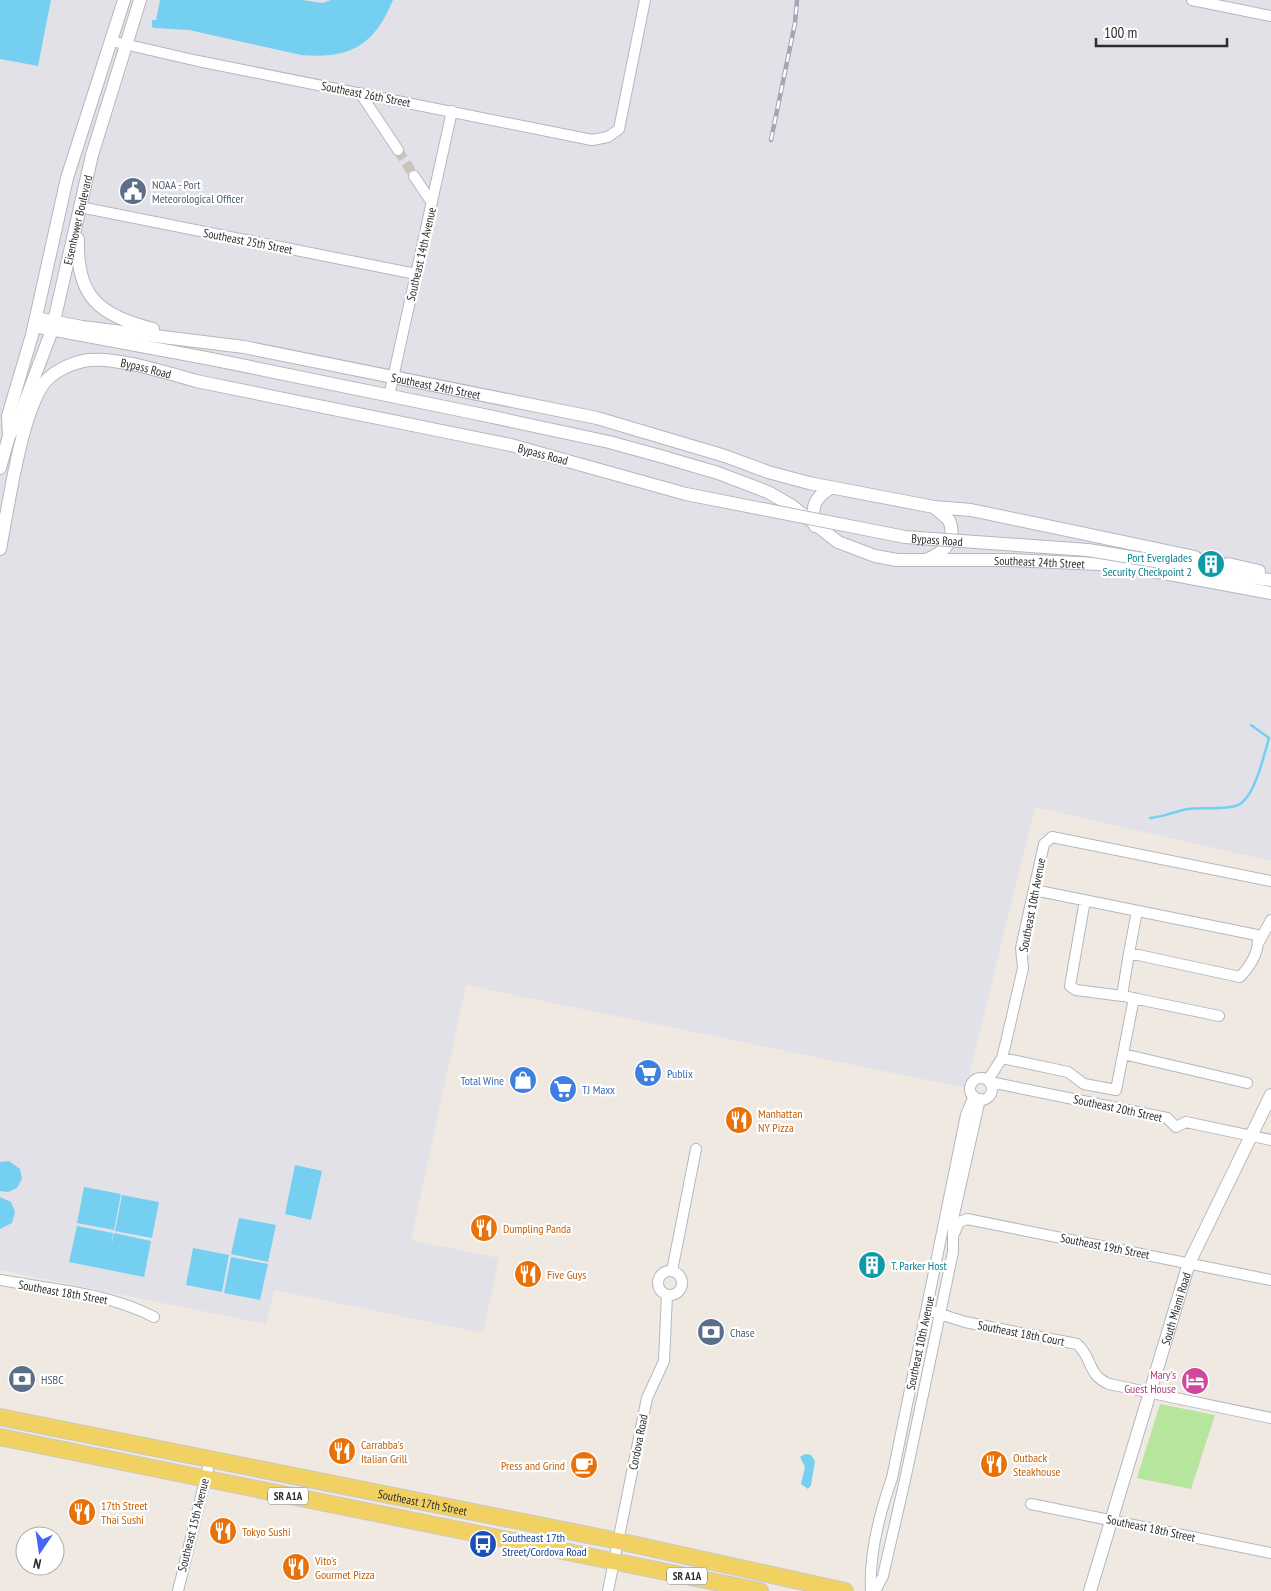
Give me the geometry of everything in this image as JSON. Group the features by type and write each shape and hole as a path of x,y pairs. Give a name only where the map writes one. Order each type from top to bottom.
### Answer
{"main road":[{"name":"Southeast 17th Street","path":"5,1419 618,1541 845,1591"},
{"name":"Southeast 17th Street","path":"0,1436 760,1591"},
{"path":"411,1520 438,1518 444,1514 448,1507"},
{"path":"438,1526 474,1512"}],"street":[{"name":"Eisenhower Boulevard","path":"9,436 8,416 35,322 70,170 124,0"},
{"name":"Eisenhower Boulevard","path":"0,468 9,436 17,423 53,325 105,110 128,46 140,0"},
{"name":"Southeast 26th Street","path":"111,41 592,140 608,137 619,129 645,0"},
{"path":"1192,0 1271,16"},
{"path":"360,93 398,150"},
{"name":"Southeast 14th Avenue","path":"389,396 452,112"},
{"path":"414,176 432,202"},
{"path":"80,207 78,259 80,277 95,302 120,319 200,342"},
{"name":"Southeast 25th Street","path":"80,207 416,274"},
{"name":"Southeast 24th Street","path":"35,322 292,377 474,413 609,442 660,456 718,473 768,492 792,506 815,526 838,542 856,551 886,559 1011,560 1121,566 1271,593"},
{"name":"Southeast 24th Street","path":"53,325 200,342 296,357 597,418 640,430 768,472 830,488 934,507 971,510 1196,557"},
{"path":"292,377 296,357"},
{"name":"Bypass Road","path":"0,549 20,449 39,391 55,373 74,363 101,359 196,381 511,445 686,494 905,537 1079,550 1179,565 1271,587"},
{"path":"474,413 478,394"},
{"path":"609,442 626,440 640,430"},
{"path":"660,456 656,447 660,444 677,447 687,445"},
{"path":"815,526 813,502 830,488"},
{"path":"925,560 938,555 948,546 952,533 949,520 940,510 934,507"},
{"path":"1228,564 1271,574"},
{"name":"Bypass Road","path":"1218,573 1271,580"},
{"name":"Southeast 10th Avenue","path":"977,1098 986,1098 991,1093 989,1081 1002,1058 1023,968 1021,948 1044,844 1052,838 1271,881"},
{"path":"1034,890 1257,935 1259,942"},
{"path":"1085,900 1070,986 1076,990 1134,998 1219,1016"},
{"path":"1122,996 1137,911"},
{"path":"1129,953 1240,976 1255,954 1271,920"},
{"path":"1002,1058 1068,1072 1084,1084 1116,1090 1134,998"},
{"path":"1123,1054 1247,1083"},
{"name":"Southeast 10th Avenue","path":"875,1591 883,1576 953,1252 953,1219 977,1098 971,1089 973,1082 979,1078 989,1081"},
{"name":"Southeast 20th Street","path":"989,1081 1167,1118 1176,1127 1186,1122 1271,1140"},
{"name":"South Miami Road","path":"1090,1591 1113,1520 1189,1263 1271,1095"},
{"name":"Southeast 10th Avenue","path":"871,1591 870,1573 914,1373 966,1115 977,1098"},
{"path":"672,1271 696,1149"},
{"name":"Southeast 19th Street","path":"952,1240 959,1222 967,1219 1271,1280"},
{"path":"672,1271 681,1276 682,1286 676,1294 667,1295 659,1289 658,1280 663,1272 672,1271"},
{"name":"Southeast 18th Street","path":"0,1280 55,1291 92,1294 135,1307 154,1317"},
{"name":"Cordova Road","path":"608,1591 647,1398 664,1361 667,1295"},
{"name":"Southeast 18th Court","path":"927,1309 965,1322 1077,1344 1086,1352 1091,1369 1099,1380 1271,1418"},
{"path":"914,1373 927,1376"},
{"name":"Southeast 15th Avenue","path":"178,1591 210,1460"},
{"name":"Southeast 18th Street","path":"1031,1504 1271,1553"}],"shaded area":[{"path":"51,0 1271,0 1271,861 1035,807 966,1088 466,985 411,1240 499,1258 483,1333 274,1290 266,1324 0,1270 0,59 38,66"}],"green space":[{"path":"1160,1404 1215,1415 1191,1489 1137,1478"}],"water":[{"path":"0,0 51,0 38,66 0,59"},
{"path":"160,0 302,0 322,3 331,0 393,0 386,16 368,39 347,51 333,55 318,56 301,55 189,30 152,27 152,20 156,20"},
{"path":"9,1161 20,1169 22,1179 17,1188 8,1192 0,1191 0,1162"},
{"path":"295,1165 322,1171 311,1220 285,1214"},
{"path":"84,1187 121,1194 114,1230 77,1223"},
{"path":"122,1195 159,1202 152,1238 115,1231"},
{"path":"0,1197 11,1202 15,1212 12,1223 0,1229"},
{"path":"239,1218 276,1225 268,1262 231,1254"},
{"path":"77,1226 113,1233 112,1244 114,1233 151,1241 144,1277 69,1262"},
{"path":"193,1248 229,1255 222,1292 186,1285"},
{"path":"231,1257 268,1264 260,1300 224,1293"},
{"path":"805,1454 811,1455 815,1461 811,1485 808,1489 801,1484 805,1467 800,1457"}],"waterway":[{"path":"1150,818 1188,809 1229,807 1242,803 1253,787 1269,738 1251,725"}],"tunnel":[{"path":"398,150 414,176"},
{"path":"1195,557 1228,564"}],"railway":[{"path":"771,140 795,23 797,0"}],"place":[{"name":"NOAA - Port Meteorological Officer","path":"133,191"},
{"name":"Port Everglades Security Checkpoint 2","path":"1211,564"},
{"name":"Publix","path":"648,1073"},
{"name":"Total Wine","path":"523,1080"},
{"name":"TJ Maxx","path":"563,1089"},
{"name":"Manhattan NY Pizza","path":"739,1120"},
{"name":"Dumpling Panda","path":"484,1228"},
{"name":"T. Parker Host","path":"872,1265"},
{"name":"Five Guys","path":"528,1274"},
{"name":"Chase","path":"711,1332"},
{"name":"HSBC","path":"22,1379"},
{"name":"Mary's Guest House","path":"1195,1381"},
{"name":"Carrabba's Italian Grill","path":"342,1451"},
{"name":"Outback Steakhouse","path":"994,1464"},
{"name":"Press and Grind","path":"584,1465"},
{"name":"17th Street Thai Sushi","path":"82,1512"},
{"name":"Tokyo Sushi","path":"223,1531"},
{"name":"Southeast 17th Street/Cordova Road","path":"483,1544"},
{"name":"Vito's Gourmet Pizza","path":"296,1567"}]}
